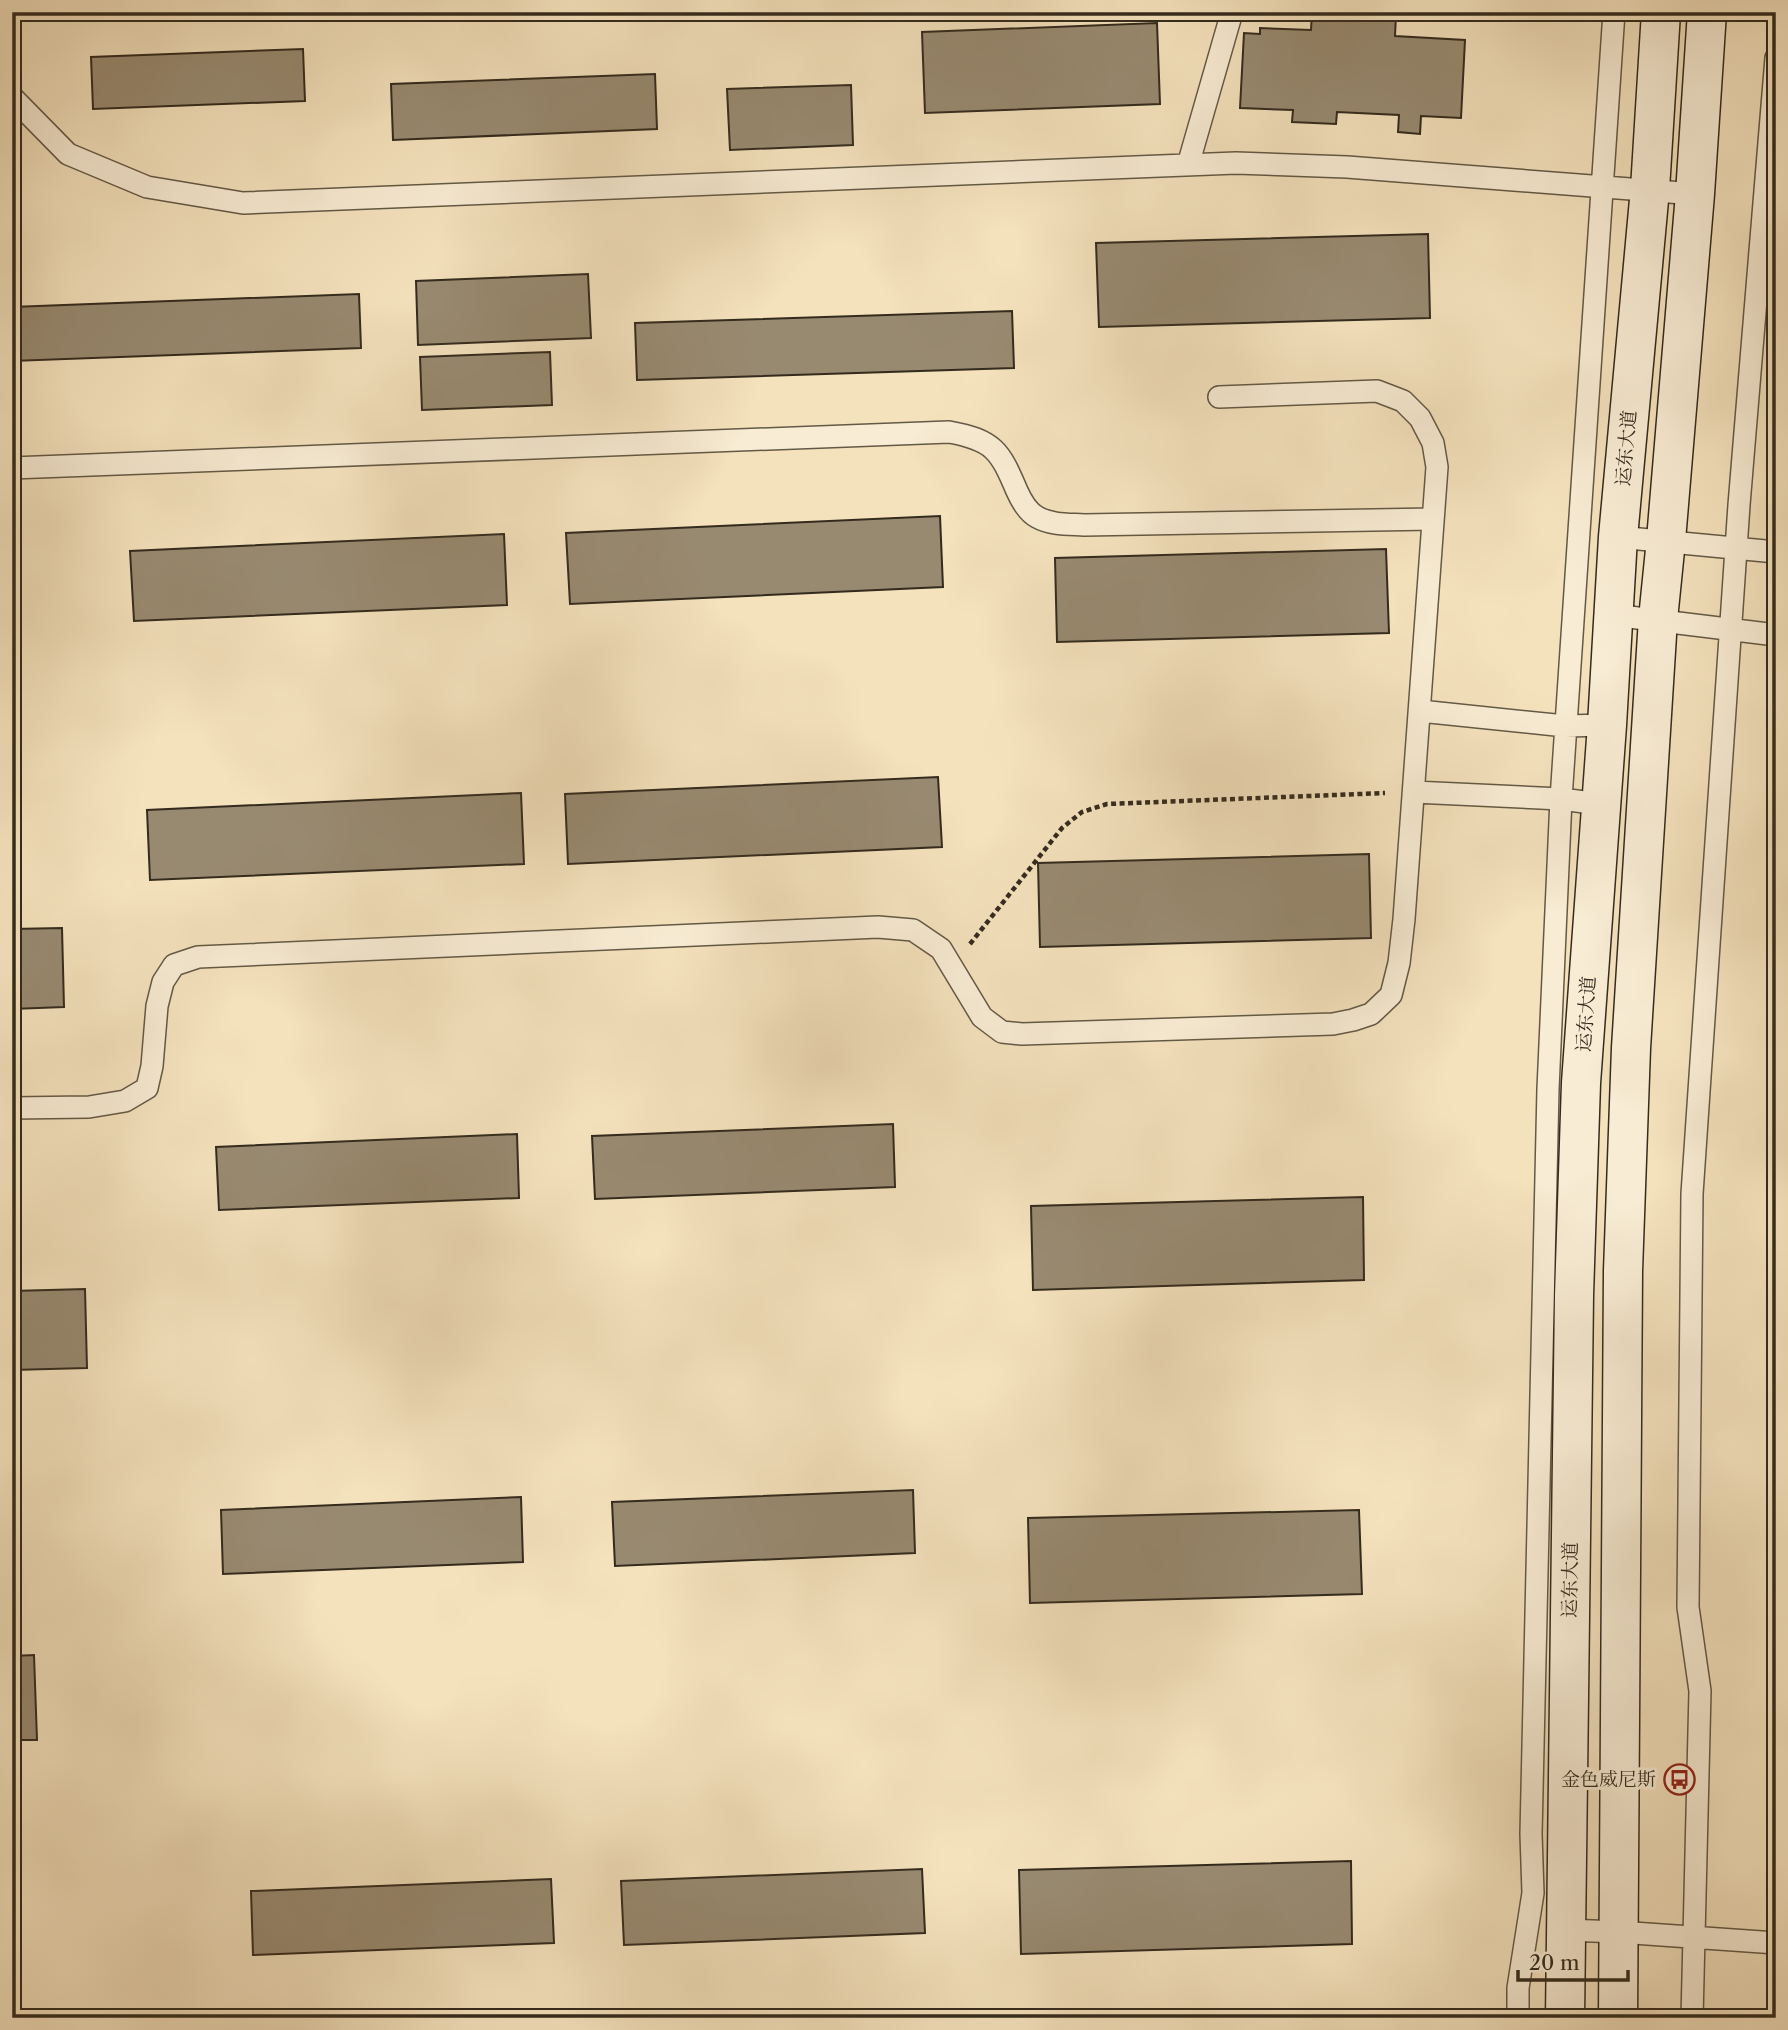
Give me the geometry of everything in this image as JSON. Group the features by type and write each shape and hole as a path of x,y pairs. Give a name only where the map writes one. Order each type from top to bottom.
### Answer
{"main road":[{"name":"运东大道","path":"1565,2018 1574,1295 1581,1083 1618,537 1650,189 1661,12"},
{"path":"1618,2018 1623,1271 1632,1034 1657,620 1667,540 1707,12"}],"lane":[{"path":"1188,165 1232,12"},
{"path":"1518,2018 1518,1988 1533,1893 1531,1834 1548,1089 1561,799 1614,12"},
{"path":"1692,2018 1700,1691 1688,1607 1692,1194 1730,629 1776,58"},
{"path":"12,97 68,154 147,187 243,203 1236,163 1346,167 1695,194"},
{"path":"12,1108 89,1107 125,1101 147,1088 152,1066 157,1006 163,982 174,965 198,957 878,927 913,930 941,949 982,1017 1002,1032 1022,1034 1332,1024 1371,1014 1391,995 1399,963 1437,467 1433,443 1420,418 1403,401 1377,391 1219,397"},
{"path":"12,468 949,432 967,435 997,451 1007,466 1021,500 1035,516 1056,523 1084,525 1433,519"},
{"path":"1618,537 1776,552"},
{"path":"1614,615 1776,635"},
{"path":"1420,711 1565,726 1607,725"},
{"path":"1414,792 1561,799 1600,804"},
{"path":"1566,1930 1776,1943"}],"path":[{"path":"952,967 1062,828 1082,812 1107,804 1414,792"}],"building":[{"path":"1312,12 1396,15 1395,36 1465,40 1461,118 1421,116 1420,134 1398,132 1399,115 1337,112 1336,124 1292,122 1293,110 1240,108 1244,33 1260,34 1260,28 1311,30"},
{"path":"1157,23 1160,104 925,113 922,32"},
{"path":"303,49 305,101 93,109 91,57"},
{"path":"655,74 657,129 393,140 391,84"},
{"path":"851,85 853,145 730,150 727,89"},
{"path":"1428,234 1430,318 1099,327 1096,243"},
{"path":"588,274 591,338 418,345 416,281"},
{"path":"359,294 361,348 12,361 12,307"},
{"path":"1012,311 1014,368 637,380 635,323"},
{"path":"550,352 552,405 422,410 420,357"},
{"path":"940,516 943,587 570,604 566,533"},
{"path":"504,534 507,605 134,621 130,551"},
{"path":"1386,549 1389,633 1057,642 1055,558"},
{"path":"938,777 942,847 568,864 565,794"},
{"path":"521,793 524,864 150,880 147,810"},
{"path":"1369,854 1371,938 1040,947 1038,863"},
{"path":"62,928 64,1007 12,1009 12,929"},
{"path":"893,1124 895,1187 595,1199 592,1136"},
{"path":"517,1134 519,1198 219,1210 216,1147"},
{"path":"1363,1197 1364,1280 1033,1290 1031,1206"},
{"path":"85,1289 87,1368 12,1370 12,1291"},
{"path":"913,1490 915,1553 615,1566 612,1502"},
{"path":"521,1497 523,1562 223,1574 221,1510"},
{"path":"1359,1510 1362,1594 1030,1603 1028,1518"},
{"path":"34,1655 37,1740 12,1740 12,1656"},
{"path":"1351,1861 1352,1944 1021,1954 1019,1870"},
{"path":"922,1869 925,1933 624,1945 621,1881"},
{"path":"551,1879 554,1943 253,1955 251,1891"}],"place":[{"name":"金色威尼斯","path":"1679,1779"}]}
